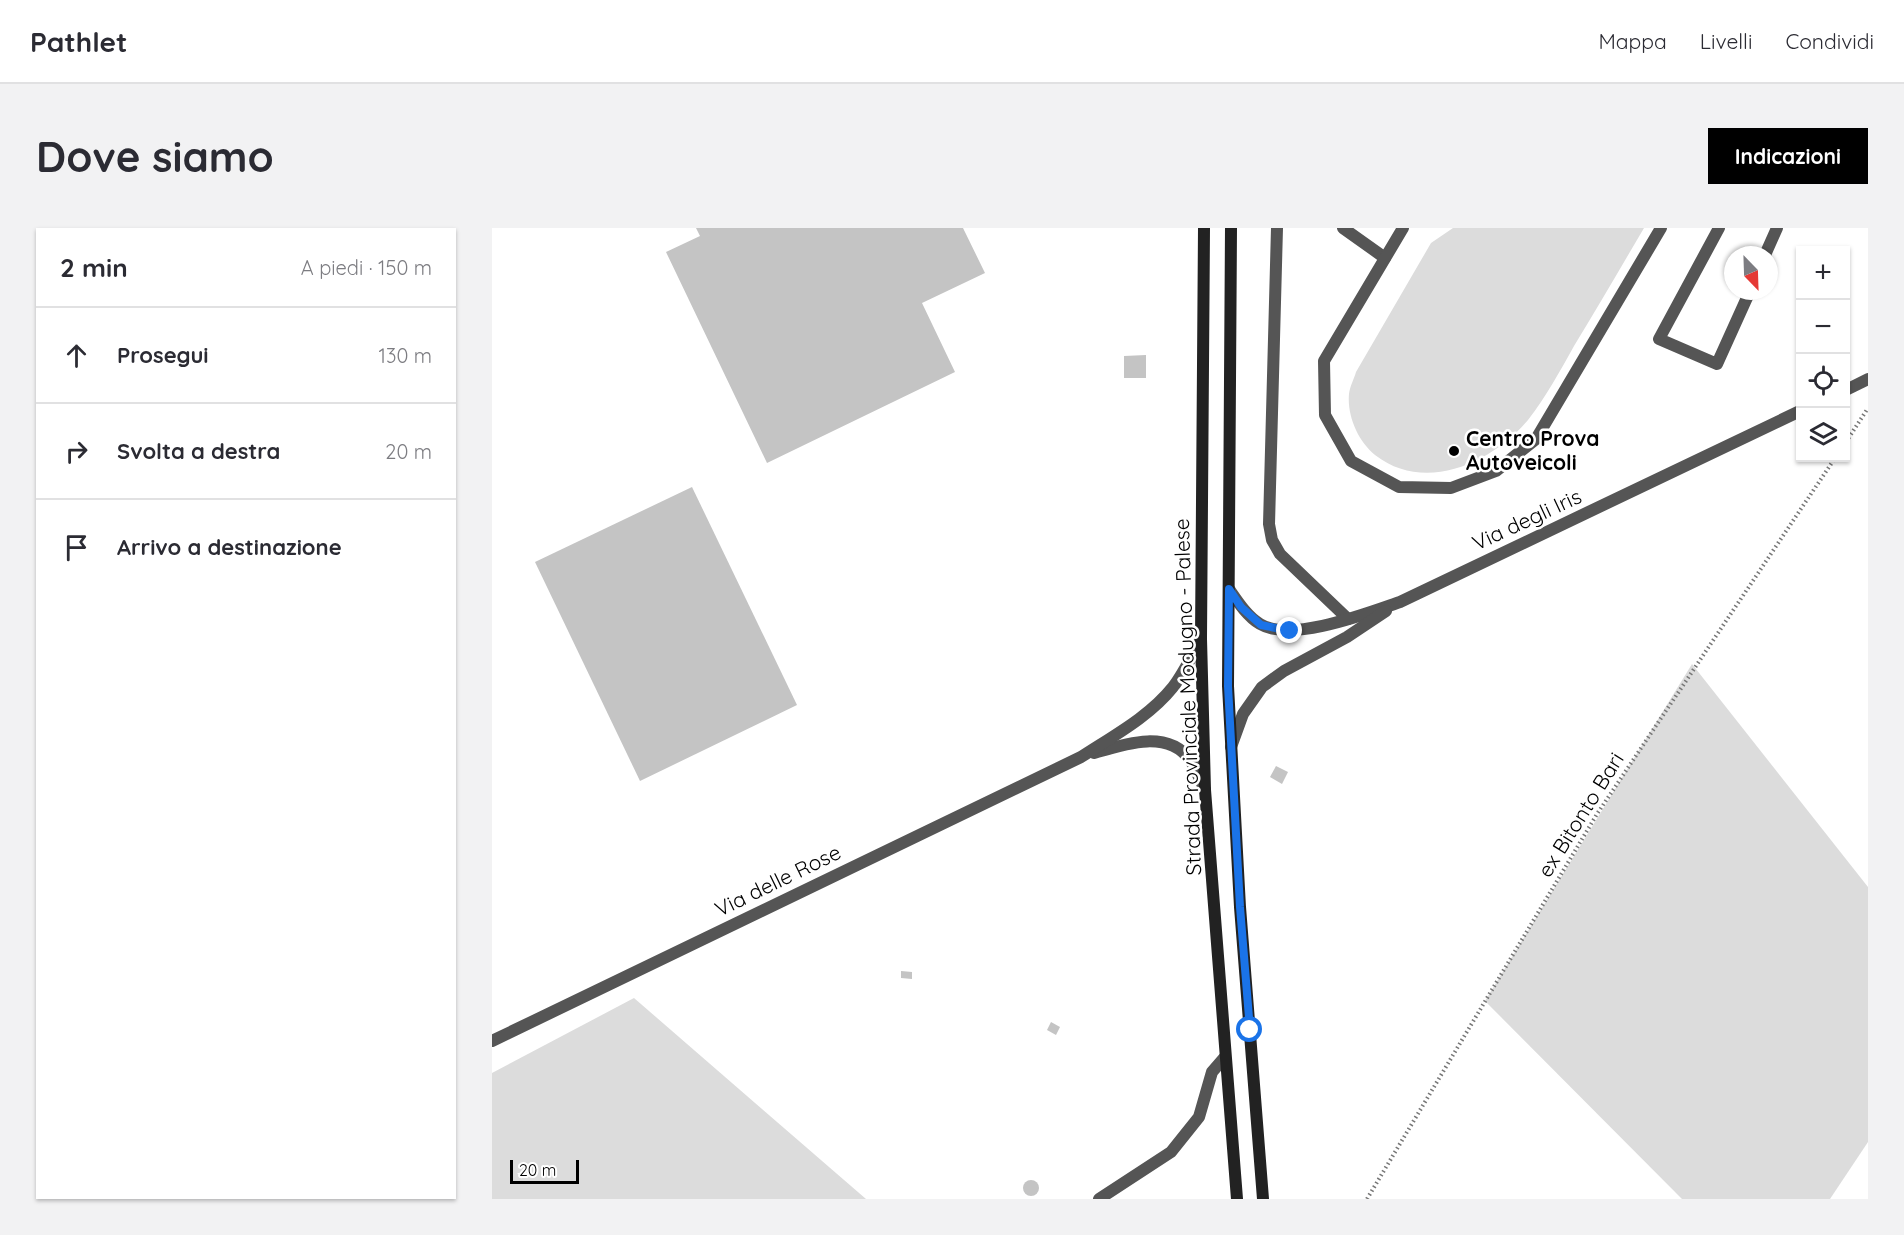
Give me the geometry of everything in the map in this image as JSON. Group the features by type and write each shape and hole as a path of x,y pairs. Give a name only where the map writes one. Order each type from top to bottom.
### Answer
{"main road":[{"name":"Strada Provinciale Modugno - Palese","path":"1204,228 1201,639 1205,790 1237,1199"},
{"name":"Strada Provinciale Modugno - Palese","path":"1231,228 1228,686 1240,907 1263,1199"}],"street":[{"path":"1277,228 1269,524 1272,540 1280,554 1348,619"},
{"path":"1343,228 1385,258"},
{"path":"1403,228 1324,361 1325,415 1351,461 1399,487 1451,488 1496,471 1536,439 1661,228"},
{"path":"1719,228 1659,339 1717,364 1746,300"},
{"path":"1770,246 1778,228"},
{"path":"1850,388 1868,379"},
{"name":"Via degli Iris","path":"1400,602 1796,413"},
{"path":"1229,589 1241,607 1261,625 1290,631 1333,624 1400,602"},
{"path":"1231,748 1243,714 1262,687 1284,671 1347,637 1400,602"},
{"path":"1081,757 1160,703 1175,686 1201,639"},
{"path":"1081,757 1144,741 1172,745 1189,759 1205,790"},
{"name":"Via delle Rose","path":"492,1041 1081,757"},
{"path":"1100,1199 1171,1152 1199,1117 1212,1072 1225,1057"}],"path":[{"path":"1850,435 1868,408"},
{"name":"ex Bitonto Bari","path":"1367,1199 1597,814 1832,462"}],"shaded area":[{"path":"1453,228 1644,228 1553,384 1528,420 1496,449 1477,460 1457,468 1436,472 1415,472 1394,466 1375,455 1363,443 1352,419 1349,394 1356,372 1431,243"},
{"path":"1692,664 1868,887 1868,1142 1830,1199 1682,1199 1485,1001"},
{"path":"634,998 866,1199 492,1199 492,1073"}],"building":[{"path":"696,228 963,228 985,273 922,303 955,372 767,463 666,252 700,236"},
{"path":"1146,355 1146,378 1124,378 1124,356"},
{"path":"692,487 797,705 640,781 535,562"},
{"path":"1276,766 1288,772 1282,784 1270,777"},
{"path":"901,971 912,972 912,979 901,978"},
{"path":"1051,1022 1060,1027 1056,1035 1047,1030"},
{"path":"1031,1180 1037,1182 1039,1188 1037,1194 1031,1196 1025,1194 1023,1188 1025,1182"}],"place":[{"name":"Centro Prova Autoveicoli","path":"1454,451"}],"route":[{"path":"1250,1030 1240,907 1228,686 1229,589 1241,607 1261,625 1290,631"}]}
